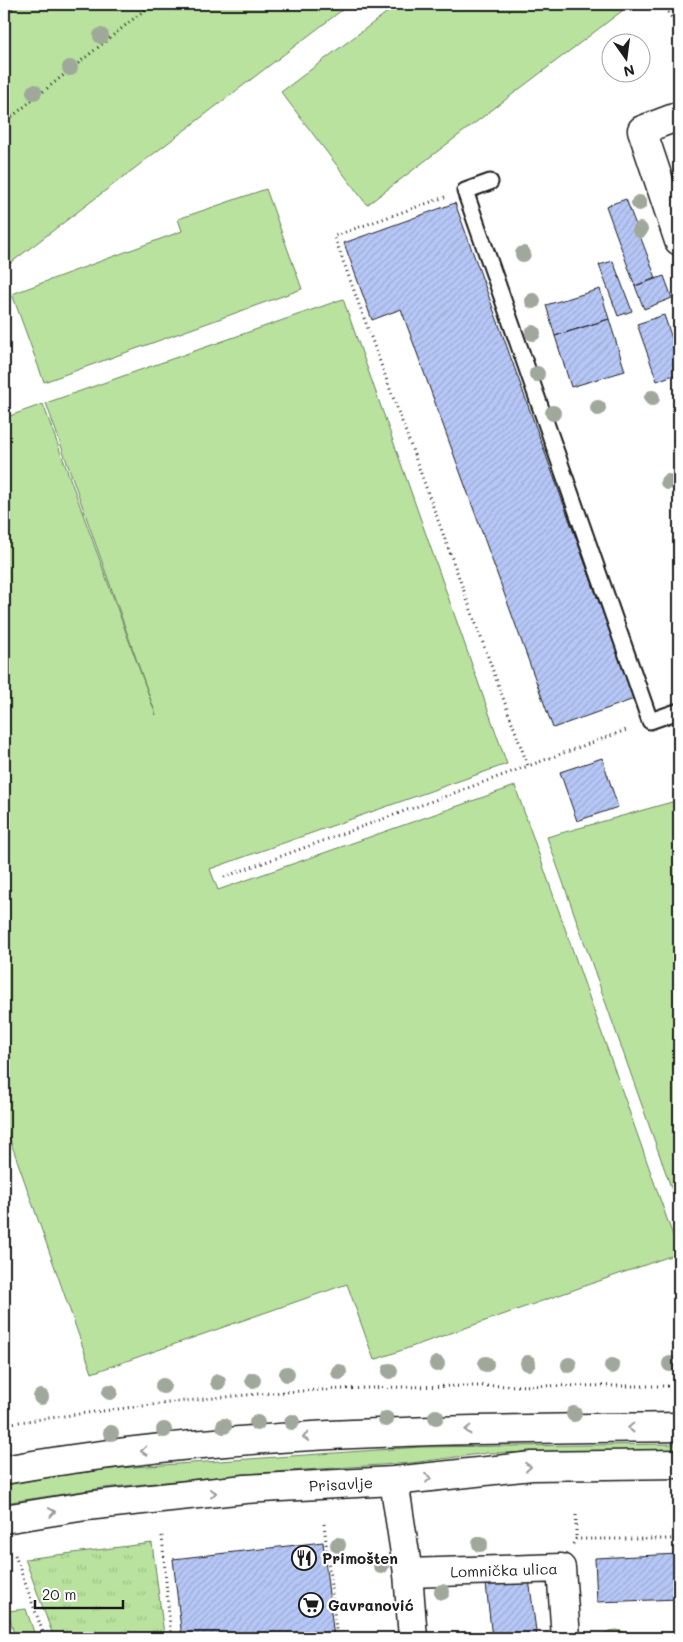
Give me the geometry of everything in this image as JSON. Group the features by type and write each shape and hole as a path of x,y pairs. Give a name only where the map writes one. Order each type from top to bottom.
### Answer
{"street":[{"path":"679,116 642,130 679,241"},
{"path":"4,1470 52,1462 184,1447 371,1432 679,1427"},
{"name":"Prisavlje","path":"4,1520 86,1506 245,1489 394,1481 532,1466 679,1464"},
{"path":"394,1481 408,1573 413,1638"},
{"name":"Lomnička ulica","path":"408,1573 561,1568 566,1638"}],"lane":[{"path":"490,182 465,191 650,721 679,711"}],"path":[{"path":"4,15 19,4"},
{"path":"4,123 152,4"},
{"path":"662,4 679,28"},
{"path":"465,191 334,236 528,766"},
{"path":"224,877 650,721"},
{"path":"4,1424 158,1403 300,1391 440,1387 679,1386"},
{"path":"561,1568 576,1539 576,1515"},
{"path":"324,1524 337,1638"},
{"path":"162,1536 171,1638"},
{"path":"576,1539 679,1539"},
{"path":"15,1555 45,1638"}],"green space":[{"path":"4,4 350,4 4,268 4,62 6,60 4,57"},
{"path":"398,4 617,4 622,11 367,205 281,92"},
{"path":"266,189 302,289 44,382 12,294 182,231 178,219"},
{"path":"343,299 507,764 210,869 218,890 515,786 679,1253 374,1360 347,1284 92,1373 4,1123 4,418 43,404 156,715 46,403"},
{"path":"679,800 679,1210 547,837"},
{"path":"679,1444 679,1450 487,1453 411,1463 259,1473 103,1488 4,1503 4,1485 120,1468 420,1447"},
{"path":"152,1543 164,1634 136,1638 54,1638 25,1559"},
{"path":"26,1609 36,1638 15,1638 8,1611"},
{"path":"617,1630 624,1632 632,1638 597,1638 609,1631"}],"building":[{"path":"679,143 679,165 674,145"},
{"path":"626,199 656,278 635,286 606,206"},
{"path":"455,203 634,699 553,728 401,309 372,320 344,243"},
{"path":"613,261 632,311 618,316 599,265"},
{"path":"664,276 672,298 644,309 635,286"},
{"path":"600,289 609,319 555,336 546,305"},
{"path":"664,315 679,359 679,373 657,381 637,324"},
{"path":"609,319 625,371 571,387 555,336"},
{"path":"602,758 618,807 577,821 560,772"},
{"path":"323,1542 334,1638 182,1638 173,1559"},
{"path":"679,1554 679,1599 597,1602 595,1558"},
{"path":"529,1579 537,1638 492,1638 486,1584"},
{"path":"4,1616 9,1638 4,1638"}],"place":[{"name":"Primošten","path":"304,1558"},
{"name":"Gavranović","path":"311,1605"}]}
